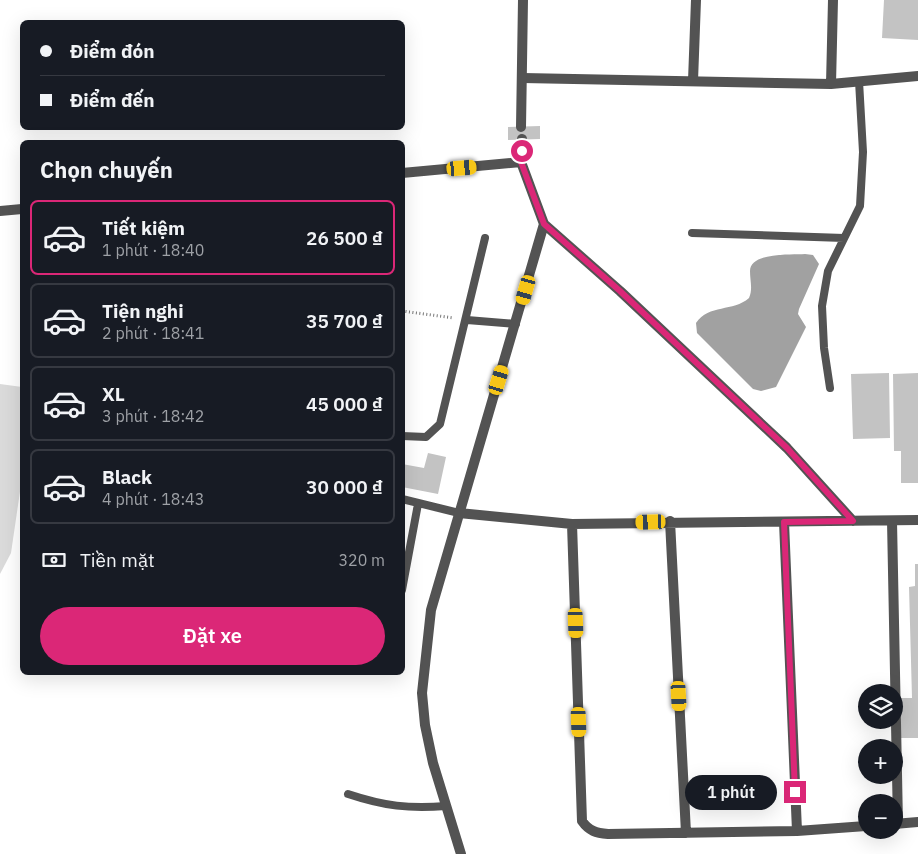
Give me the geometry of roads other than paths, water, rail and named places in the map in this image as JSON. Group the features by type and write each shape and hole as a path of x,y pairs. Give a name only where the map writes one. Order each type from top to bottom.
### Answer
{"street":[{"path":"521,127 523,0"},
{"path":"693,81 696,0"},
{"path":"832,84 833,0"},
{"path":"523,78 832,84 918,76"},
{"path":"522,139 521,162 544,224 620,291 787,448 853,521"},
{"path":"405,173 521,162"},
{"path":"0,211 20,210"},
{"path":"461,854 433,763 425,725 422,693 431,610 544,224"},
{"path":"459,513 572,524 670,521 918,520"},
{"path":"670,521 686,832"},
{"path":"892,521 896,794"},
{"path":"784,522 797,831"},
{"path":"572,524 582,821 587,828 608,834 797,831 858,827"},
{"path":"903,823 918,822"}],"lane":[{"path":"830,388 824,348 822,306 828,271 860,206 863,152 859,82"},
{"path":"692,233 844,238"},
{"path":"405,436 426,437 440,424 467,320 485,238"},
{"path":"467,320 516,324"},
{"path":"405,500 459,513"},
{"path":"405,574 418,504"},
{"path":"348,794 392,806 415,808 446,806"}]}
